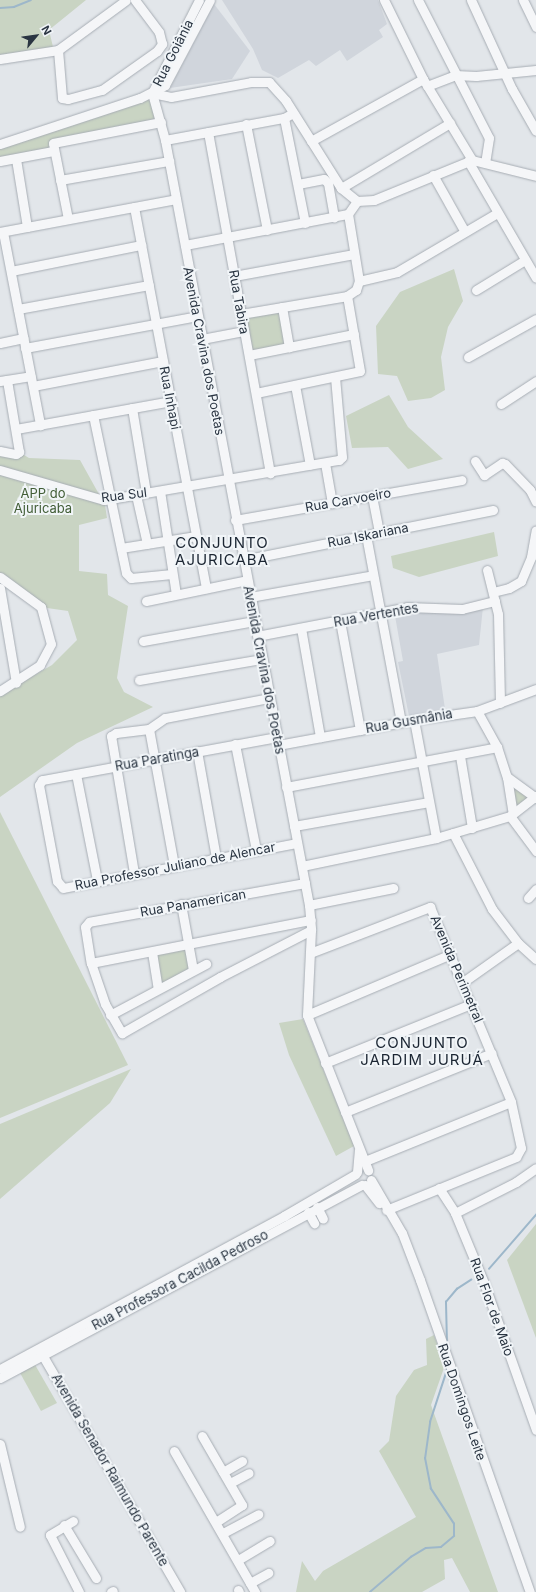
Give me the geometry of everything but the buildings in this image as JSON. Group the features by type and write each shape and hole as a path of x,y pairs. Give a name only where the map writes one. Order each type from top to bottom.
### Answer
{"street":[{"path":"0,59 58,50 126,0"},
{"path":"58,50 60,90 62,98 68,99 102,90 161,47 159,32 135,0"},
{"name":"Rua Goiânia","path":"152,93 199,0"},
{"name":"Rua Goiânia","path":"152,93 168,81 210,0"},
{"path":"384,0 425,82 450,123 497,213 536,278"},
{"path":"418,0 455,75 489,138 485,163"},
{"path":"471,0 507,74 512,89 536,131"},
{"path":"523,0 536,28"},
{"path":"311,141 425,82 455,75 470,76 507,74 536,70"},
{"path":"0,144 152,93 171,97 265,81 278,91 341,188 357,201 374,200 470,160 536,176"},
{"name":"Avenida Cravina dos Poetas","path":"152,93 165,140 235,520 309,905 311,930 307,1015 365,1161 368,1170 366,1183"},
{"path":"165,140 284,118 293,113"},
{"path":"284,118 298,184 304,222"},
{"path":"0,161 16,159 53,147 65,140 161,122"},
{"path":"341,188 450,123"},
{"path":"246,124 266,230"},
{"path":"47,129 53,147 68,219"},
{"name":"Rua Tabira","path":"208,132 270,473"},
{"path":"16,159 27,227"},
{"path":"60,180 169,161"},
{"path":"433,175 465,232"},
{"path":"298,184 324,179 328,183 334,217"},
{"path":"40,425 11,271 2,232 176,200"},
{"path":"185,246 348,214 357,201"},
{"name":"Rua Inhapi","path":"134,207 206,588"},
{"path":"359,281 397,272 497,213"},
{"path":"241,314 347,296 356,290 359,281 348,214"},
{"path":"11,271 141,245"},
{"path":"234,276 354,254"},
{"path":"476,290 525,260"},
{"path":"18,309 149,285"},
{"path":"256,393 334,378 361,369 347,296"},
{"path":"282,307 289,347"},
{"path":"25,348 156,322 197,316"},
{"path":"468,358 536,319"},
{"path":"202,339 244,331"},
{"path":"249,356 354,334"},
{"path":"0,343 23,338"},
{"path":"33,386 163,361"},
{"path":"0,451 18,453 16,430 3,381 31,376"},
{"name":"Rua Sul","path":"0,470 91,498 110,500 186,485 270,473 339,460 342,457 334,378"},
{"path":"501,404 536,381"},
{"path":"295,385 310,466"},
{"path":"16,430 171,401"},
{"path":"132,408 146,493"},
{"path":"93,415 125,570 131,578 172,574"},
{"path":"475,461 484,475 502,463 505,464 530,490 536,502"},
{"path":"325,463 332,503"},
{"name":"Rua Carvoeiro","path":"235,520 461,480"},
{"path":"160,491 176,594"},
{"path":"136,495 147,544"},
{"path":"372,496 379,533"},
{"name":"Rua Iskariana","path":"243,560 493,510"},
{"name":"Rua Vertentes","path":"258,636 380,614 407,606 462,609 494,596 521,581 531,557 536,530"},
{"path":"366,535 401,722"},
{"path":"121,548 196,536"},
{"path":"487,570 494,596 500,703"},
{"path":"250,597 373,575"},
{"path":"0,577 41,607 49,635 49,652 40,665 16,683 0,691"},
{"path":"146,601 247,580"},
{"path":"0,588 16,683"},
{"path":"143,641 254,620"},
{"path":"340,621 360,730"},
{"path":"301,628 320,737"},
{"path":"139,680 262,659"},
{"name":"Rua Gusmânia","path":"278,741 320,737 401,722 477,711 536,689"},
{"path":"134,873 111,738 116,733 150,729 165,718 269,698"},
{"path":"477,711 497,747 507,777 511,815 536,852"},
{"path":"414,720 436,838"},
{"path":"150,729 174,865"},
{"name":"Rua Paratinga","path":"57,881 39,785 45,779 235,744 278,741"},
{"path":"235,744 256,850"},
{"path":"286,787 460,756 497,747"},
{"path":"197,751 216,858"},
{"path":"460,756 472,828"},
{"path":"76,774 97,880"},
{"path":"302,866 436,838 511,815 536,797 507,777"},
{"path":"294,826 429,802"},
{"path":"453,833 492,909 518,943 536,959"},
{"name":"Rua Professor Juliano de Alencar","path":"57,881 63,888 174,865 297,843"},
{"name":"Rua Panamerican","path":"91,963 84,927 89,922 181,904 305,883"},
{"path":"309,905 393,888"},
{"path":"528,898 536,889"},
{"path":"181,904 193,970"},
{"name":"Avenida Perimetral","path":"310,953 427,906 434,913 511,1102 521,1148 516,1157 439,1188"},
{"path":"311,920 91,963 110,1015 119,1031 127,1032 220,977 311,930"},
{"path":"463,982 518,943"},
{"path":"152,952 158,989"},
{"path":"307,1015 451,954"},
{"path":"110,1015 206,964"},
{"path":"325,1063 472,1004"},
{"path":"345,1112 492,1053"},
{"path":"365,1161 511,1102"},
{"name":"Avenida Cravina dos Poetas","path":"356,1173 359,1147"},
{"name":"Rua Professora Cacilda Pedroso","path":"0,1378 41,1352 284,1216 362,1168 368,1170"},
{"path":"455,1213 536,1168"},
{"path":"356,1173 356,1180 366,1183"},
{"name":"Rua Professora Cacilda Pedroso","path":"0,1368 41,1352 317,1207 366,1183"},
{"name":"Rua Domingos Leite","path":"366,1183 389,1211 420,1280 530,1592"},
{"path":"389,1211 439,1188"},
{"name":"Rua Flor de Maio","path":"439,1188 455,1213 480,1272 536,1430"},
{"path":"317,1207 323,1219"},
{"path":"308,1212 314,1224"},
{"name":"Avenida Senador Raimundo Parente","path":"41,1352 180,1592"},
{"path":"202,1436 242,1506 216,1522"},
{"path":"0,1444 20,1527"},
{"path":"174,1451 223,1533 255,1592"},
{"path":"223,1472 242,1461"},
{"path":"230,1483 249,1473"},
{"path":"223,1533 258,1514"},
{"path":"78,1592 50,1535 68,1523 96,1578"},
{"path":"238,1560 270,1541"},
{"path":"250,1583 268,1573"}],"shaded area":[{"path":"222,0 378,0 387,24 379,30 383,37 347,61 340,50 316,66 309,60 278,78 262,70 253,49"},
{"path":"214,4 250,51 232,79 170,88"},
{"path":"483,607 479,645 437,654 445,709 409,716 398,662 403,661 395,616 404,611"}],"green space":[{"path":"0,0 86,0 49,30 53,47 0,55"},
{"path":"156,95 160,118 53,141 54,148 0,158 0,149"},
{"path":"454,269 463,301 448,327 441,357 445,390 431,398 408,401 397,376 378,374 376,326 400,292"},
{"path":"282,307 289,347 249,355 241,314"},
{"path":"389,395 408,427 443,459 408,469 388,447 352,448 346,416"},
{"name":"APP do Ajuricaba","path":"0,451 19,452 29,458 80,460 105,505 107,518 79,525 79,571 107,574 108,595 128,606 117,678 124,692 153,707 77,743 0,797 0,695 52,665 77,640 68,611 40,607 0,575"},
{"path":"494,532 498,556 419,577 393,568 391,556"},
{"path":"507,777 533,796 513,814"},
{"path":"0,812 128,1065 0,1118"},
{"path":"188,943 193,970 158,989 152,952"},
{"path":"303,1019 354,1146 336,1156 289,1055 279,1023"},
{"path":"131,1069 110,1103 0,1199 0,1124"},
{"path":"536,1224 536,1338 507,1260"},
{"path":"434,1335 445,1365 431,1405 498,1592 470,1592 452,1558 444,1560 445,1579 422,1592 296,1592 302,1561 315,1581 323,1571 416,1517 379,1451 389,1441 396,1396 414,1370 427,1365 426,1339"},
{"path":"34,1363 57,1403 41,1411 19,1371"}],"waterway":[{"path":"0,8 14,7 31,0"},
{"path":"489,1269 536,1215"},
{"path":"447,1344 446,1302 457,1289 471,1280"},
{"path":"370,1592 411,1557 426,1548 441,1547 454,1536 454,1524 431,1489 425,1459 430,1422 447,1370"}],"district":[{"name":"CONJUNTO AJURICABA","path":"222,550"},
{"name":"CONJUNTO JARDIM JURUÁ","path":"422,1050"}]}
